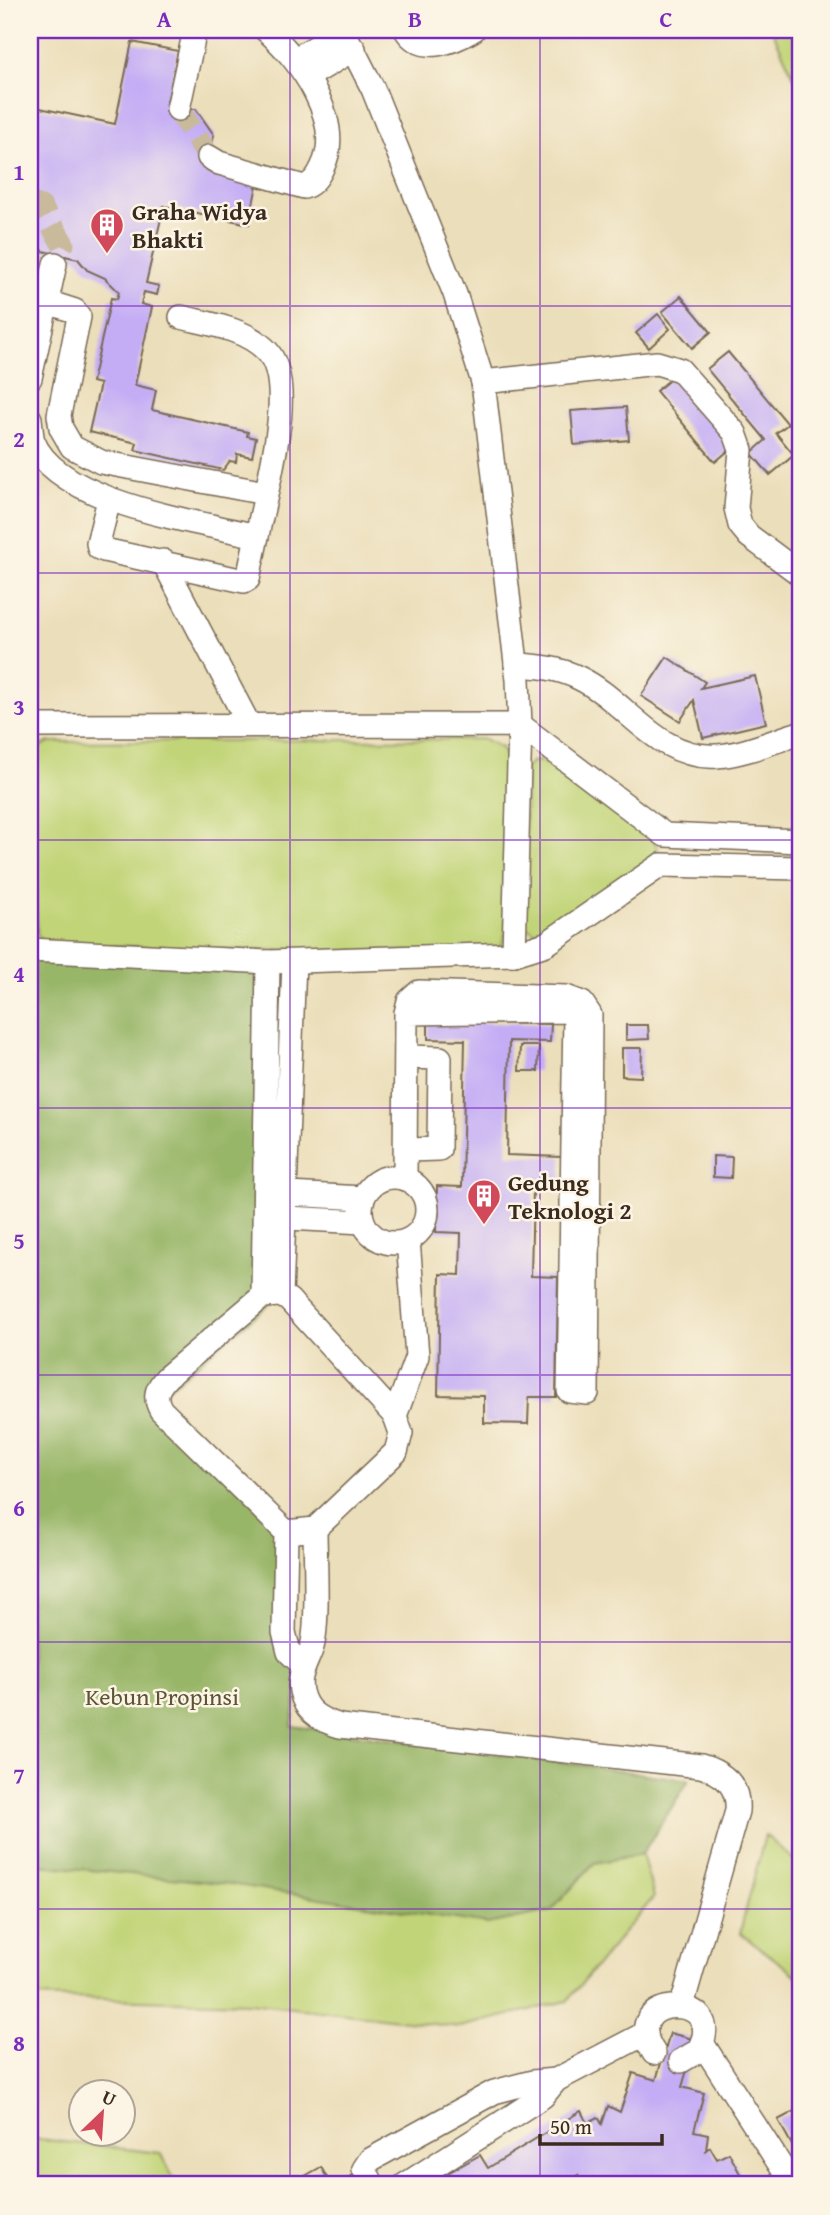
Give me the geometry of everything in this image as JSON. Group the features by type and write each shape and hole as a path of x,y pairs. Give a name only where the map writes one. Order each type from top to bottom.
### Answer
{"street":[{"path":"178,109 195,30"},
{"path":"209,157 219,163 299,186 308,186 313,182 326,160 324,110 301,68 266,30"},
{"path":"406,30 410,37 423,44 438,45 474,30"},
{"path":"301,68 347,36 455,294 482,383 516,665 520,724 514,954"},
{"path":"30,378 55,264"},
{"path":"47,302 75,311 79,317 61,397 61,428 72,447 83,455 117,466 265,493"},
{"path":"109,500 99,548 246,581 282,409 281,379 265,348 236,330 181,317"},
{"path":"482,383 657,363 680,370 735,433 740,443 736,508 740,525 749,536 800,574"},
{"path":"30,389 61,397"},
{"path":"31,434 49,463 80,487 109,500 257,536"},
{"path":"163,561 249,725"},
{"path":"516,665 547,667 579,677 608,696 648,732 688,752 715,756 800,733"},
{"path":"30,726 520,724 665,835 800,836 799,868 661,864 546,944 514,954 268,962 30,950"},
{"path":"661,864 665,835"},
{"path":"268,962 273,1193"},
{"path":"272,1296 273,1193 294,962"},
{"path":"405,1179 409,1001 419,992 582,1003 590,1016 580,1141 579,1351"},
{"path":"407,1057 440,1058 439,1149 407,1150"},
{"path":"385,1178 405,1179 420,1189 427,1206 424,1224 408,1240 384,1242 368,1231 363,1222 363,1198 368,1189 385,1178"},
{"path":"273,1193 363,1198"},
{"path":"272,1217 363,1222"},
{"path":"395,1416 417,1356 408,1240"},
{"path":"272,1296 289,1300 395,1416 401,1433 396,1452 315,1529 286,1532"},
{"path":"272,1296 167,1377 155,1398 160,1410 286,1532 284,1632 289,1652 302,1664"},
{"path":"315,1529 313,1643 302,1664 301,1695 306,1707 315,1715 340,1726 701,1766 725,1777 736,1793 737,1811 682,2005"},
{"path":"373,2185 364,2169 370,2160 494,2092 532,2082 556,2080 650,2043 649,2020 657,2010 669,2005 682,2005 701,2019 702,2043 698,2051 681,2061"},
{"path":"702,2043 793,2185"},
{"path":"405,2185 543,2096 556,2080"}],"green space":[{"path":"772,30 800,30 800,90"},
{"path":"484,739 501,748 509,762 506,933 501,946 489,952 57,949 43,944 37,933 31,762 37,748 49,742"},
{"path":"542,761 651,837 658,849 655,859 545,931 537,933 524,926 526,768 531,762"},
{"name":"Kebun Propinsi","path":"30,943 289,952 280,1295 157,1398 286,1532 284,1632 301,1668 292,1726 689,1780 642,1854 594,1863 551,1911 488,1924 230,1884 30,1864"},
{"path":"765,1835 800,1865 800,1978 740,1933"},
{"path":"642,1854 654,1897 567,2001 460,2027 249,2003 30,1997 30,1864 551,1911 594,1863"},
{"path":"30,2138 66,2142 66,2148 117,2148 160,2153 177,2185 30,2185"}],"building":[{"name":"Graha Widya Bhakti","path":"132,42 178,51 167,103 178,109 196,109 214,135 206,168 258,180 249,224 164,206 146,283 159,286 157,295 144,292 141,304 152,307 135,385 156,390 152,410 248,432 247,436 256,438 252,457 237,454 236,462 230,461 223,470 135,450 137,443 89,432 100,384 92,382 111,298 117,299 119,292 105,278 87,270 78,259 43,251 30,236 30,93 37,94 35,107 115,124"},
{"path":"681,296 711,332 692,348 662,312"},
{"path":"658,314 670,329 649,348 636,333"},
{"path":"728,352 788,424 776,433 794,455 770,475 751,453 766,440 707,369"},
{"path":"677,374 735,445 715,462 656,391"},
{"path":"626,407 629,440 574,445 571,411"},
{"path":"667,657 705,682 701,688 755,676 766,723 703,738 694,700 680,721 641,696"},
{"name":"Gedung Teknologi 2","path":"428,1022 551,1024 550,1042 509,1041 507,1155 562,1157 561,1189 533,1189 531,1276 558,1277 556,1397 529,1397 528,1424 484,1423 484,1396 438,1395 440,1274 460,1275 461,1233 436,1232 437,1186 462,1187 465,1040 428,1039"},
{"path":"626,1025 648,1025 649,1039 626,1040"},
{"path":"520,1046 539,1046 538,1071 519,1071"},
{"path":"622,1048 642,1048 641,1077 622,1076"},
{"path":"713,1156 732,1157 731,1178 713,1177"},
{"path":"670,2033 696,2040 682,2087 704,2093 694,2131 708,2134 706,2150 710,2147 717,2159 729,2153 746,2185 579,2185 576,2184 578,2175 560,2185 444,2185 439,2178 480,2155 488,2168 581,2111 587,2123 598,2117 602,2124 608,2106 620,2112 633,2073 656,2080"},
{"path":"795,2111 800,2121 800,2152 797,2154 778,2120"},
{"path":"321,2167 331,2185 289,2185"},
{"path":"357,2173 364,2185 335,2185"}],"tunnel":[{"path":"178,109 209,157"},
{"path":"30,203 41,207 63,244 55,264"}],"place":[{"name":"Graha Widya Bhakti","path":"107,255"},
{"name":"Gedung Teknologi 2","path":"484,1226"}]}
